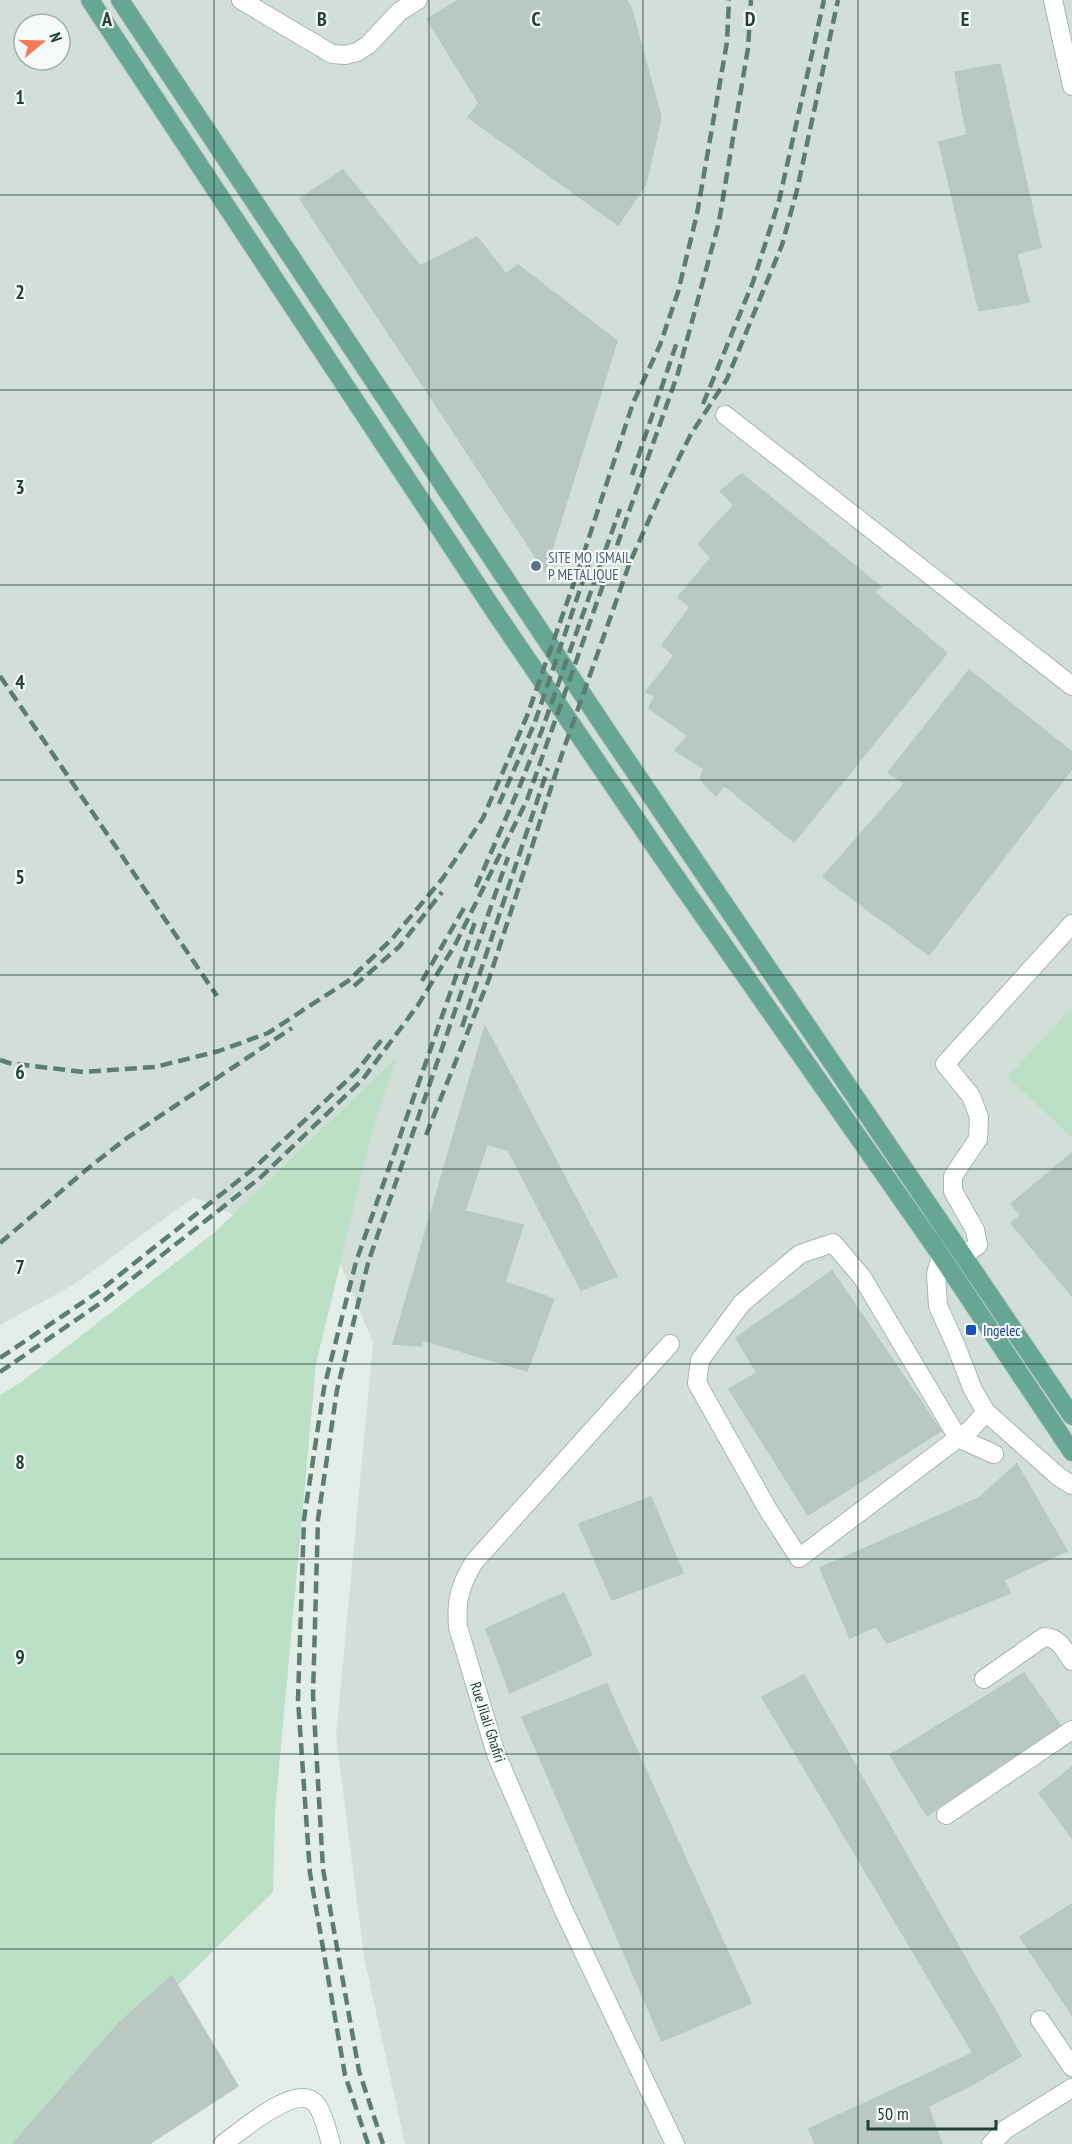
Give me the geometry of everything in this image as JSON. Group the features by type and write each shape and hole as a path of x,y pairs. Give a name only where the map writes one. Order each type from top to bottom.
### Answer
{"main road":[{"path":"90,0 493,609 669,867 941,1256 1072,1452"},
{"path":"120,0 620,751 1072,1416"}],"street":[{"path":"240,0 332,54 345,55 357,52 368,45 400,10 418,0"},
{"path":"1053,0 1072,86"},
{"path":"725,415 1072,686"},
{"path":"964,1255 978,1245 975,1230 953,1191 953,1176 978,1139 979,1117 971,1096 945,1064 1072,924"},
{"path":"986,1412 970,1430 958,1438 799,1558 767,1508 697,1383 700,1360 742,1303 800,1254 832,1243 862,1277 958,1438 994,1454"},
{"path":"941,1256 936,1274 938,1306 972,1390 986,1412 1059,1477 1072,1485"},
{"name":"Rue Jilali Ghafiri","path":"670,1344 474,1562 460,1585 456,1605 458,1627 496,1754 563,1909 675,2144"},
{"path":"984,1679 1044,1637 1059,1641 1072,1661"},
{"path":"946,1815 1072,1730"},
{"path":"1040,2020 1072,2067"},
{"path":"992,2144 1006,2129 1072,2088"},
{"path":"223,2144 280,2104 297,2098 308,2099 316,2104 331,2144"}],"shaded area":[{"path":"0,0 1072,0 1072,2144 405,2144 364,1957 336,1736 373,1343 340,1263 194,1197 73,1285 0,1325"}],"green space":[{"path":"1072,1007 1072,1138 1008,1077"},
{"path":"396,1058 373,1128 316,1364 275,1812 273,1892 16,2144 0,2144 0,1395 20,1383 215,1232"}],"building":[{"path":"459,0 626,0 631,7 661,117 646,184 618,225 468,117 479,103 427,19"},
{"path":"1000,64 1041,247 1017,254 1029,302 979,311 939,142 967,135 955,72"},
{"path":"343,170 420,266 477,237 506,274 518,265 617,341 545,571 300,199"},
{"path":"742,474 881,587 874,592 947,653 794,842 724,785 716,796 700,779 704,769 675,750 688,736 649,708 655,696 646,692 674,656 662,645 690,607 678,597 711,558 698,544 734,505 720,491"},
{"path":"969,670 1072,752 1072,769 929,955 823,877 905,783 888,773"},
{"path":"485,1026 617,1276 581,1290 508,1150 487,1144 465,1211 523,1225 505,1282 554,1299 527,1371 423,1340 421,1346 393,1344"},
{"path":"1072,1153 1072,1296 1011,1223 1021,1215 1011,1204"},
{"path":"832,1271 941,1431 808,1515 729,1389 757,1373 736,1338"},
{"path":"1017,1464 1067,1551 1004,1580 1010,1593 887,1643 876,1626 850,1638 820,1568 979,1498"},
{"path":"651,1497 683,1573 612,1600 579,1524"},
{"path":"564,1593 592,1655 510,1693 486,1629"},
{"path":"1024,1673 1060,1725 927,1816 890,1755"},
{"path":"804,1675 1021,2056 970,2086 928,2106 942,2144 815,2144 809,2129 973,2053 762,1697"},
{"path":"607,1684 751,2003 662,2041 522,1717"},
{"path":"1072,1767 1072,1838 1039,1793"},
{"path":"1072,1904 1072,2015 1020,1937"},
{"path":"172,1976 238,2086 149,2144 13,2144 119,2023"}],"railway":[{"path":"0,1060 83,1072 155,1067 219,1051 268,1033 348,981 391,940 443,878 483,818 527,716 576,577 633,403 660,345 678,292 697,214 727,42 729,0"},
{"path":"0,1372 105,1300 261,1177 363,1079 418,1005 455,945 527,800 678,373 719,222 748,48 751,0"},
{"path":"703,404 753,282 779,201 824,0"},
{"path":"426,1135 489,979 562,754 630,562 691,434 727,379 782,245 797,190 838,0"},
{"path":"632,475 678,339"},
{"path":"476,887 542,730 620,509"},
{"path":"499,804 535,722 591,557"},
{"path":"0,676 217,996"},
{"path":"462,1027 548,768"},
{"path":"383,2144 359,2071 323,1869 313,1695 318,1519 337,1390 368,1263 508,857"},
{"path":"354,986 399,947 442,892"},
{"path":"422,981 464,908"},
{"path":"368,2144 345,2075 310,1873 298,1700 304,1519 324,1388 356,1262 475,922"},
{"path":"0,1243 127,1138 292,1028"},
{"path":"0,1358 98,1292 253,1169 356,1072 383,1038"}],"place":[{"name":"SITE MO ISMAIL P METALIQUE","path":"536,566"},
{"name":"Ingelec","path":"971,1330"}]}
